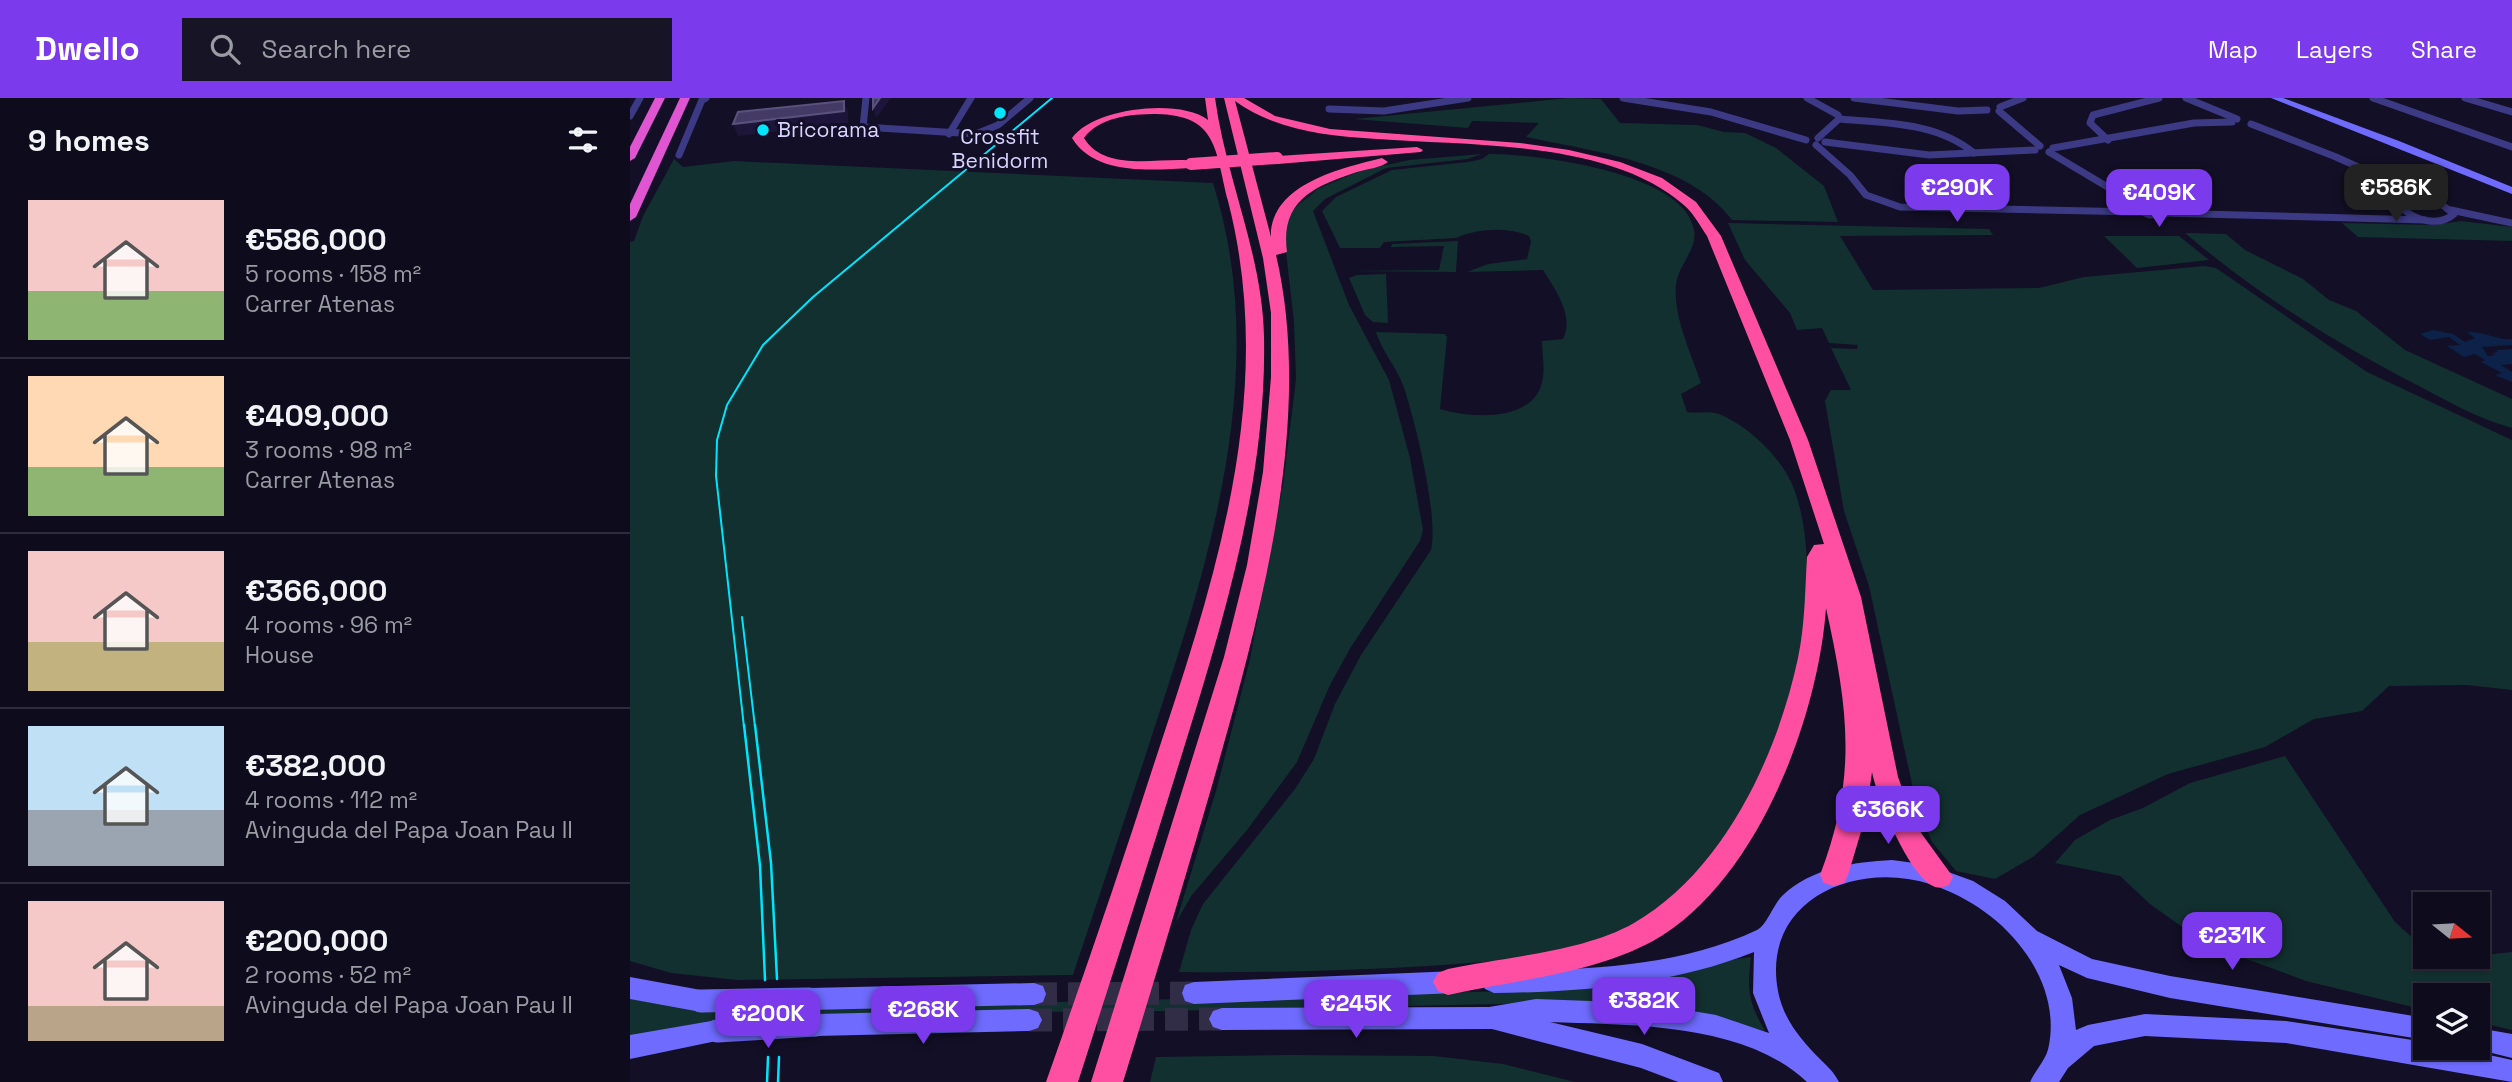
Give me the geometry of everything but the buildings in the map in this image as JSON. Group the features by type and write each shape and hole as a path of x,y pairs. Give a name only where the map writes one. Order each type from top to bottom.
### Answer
{"highway":[{"path":"630,158 660,98"},
{"path":"630,193 674,98"},
{"path":"630,217 685,98"},
{"path":"1146,98 1087,121 1074,136 1076,145 1090,156 1115,163 1191,165"},
{"path":"1062,1082 1206,642 1229,549 1250,434 1255,371 1254,299 1245,241 1210,98"},
{"path":"1228,98 1269,246 1280,316 1278,430"},
{"path":"1237,98 1269,118 1313,129 1601,162 1643,175 1683,197 1707,222 1755,330 1816,488 1850,597 1885,777 1904,830 1939,877"},
{"path":"1218,138 1197,117 1157,111 1098,121 1085,128 1078,138 1087,151 1109,160 1144,165 1191,165 1469,148 1549,154 1605,166 1646,181 1674,196 1702,224 1804,488 1838,614 1858,754 1853,816 1834,875"},
{"path":"1107,1082 1168,892 1242,640 1265,528 1286,389 1288,351 1278,228 1283,215 1308,191 1344,173 1389,161 1439,154 1549,154"},
{"path":"1448,982 1614,945 1644,931 1701,887 1724,858 1756,801 1795,711 1811,646 1817,534"}],"main road":[{"path":"2275,98 2396,143 2512,191"},
{"path":"2285,98 2375,130 2512,186"},
{"path":"1799,1059 1772,1018 1762,975 1768,936 1783,910 1805,889 1834,875 1867,869 1903,869 1939,877 1973,892 1994,905 2031,938 2087,968 2170,987 2413,1027"},
{"path":"1194,993 1448,982 1598,979 1661,970 1727,954 1768,936"},
{"path":"2031,938 2055,977 2065,1018 2059,1059"},
{"path":"630,988 701,1001 1034,994"},
{"path":"1222,1019 1489,1018 1536,1010 1645,1014 1716,1026 1758,1040 1799,1059 1826,1082"},
{"path":"1489,1018 1642,1056 1710,1082"},
{"path":"630,1047 717,1031 816,1025 1030,1020"},
{"path":"2043,1082 2059,1059 2088,1036 2146,1025 2286,1032 2425,1054 2512,1072"},
{"path":"2490,1041 2512,1045"}],"street":[{"path":"630,99 640,98"},
{"path":"630,116 640,98"},
{"path":"679,155 702,100 706,98"},
{"path":"866,98 862,125 868,128 949,134 976,134 998,125 1030,98"},
{"path":"949,134 971,98"},
{"path":"1329,109 1384,111 1468,98"},
{"path":"1623,98 1711,112 1806,140 1917,154 2038,148 2051,150 2199,122 2235,120"},
{"path":"1807,98 1829,108 1839,119 1940,132 1958,139 1974,153"},
{"path":"1854,98 1958,111 2000,109 2023,98"},
{"path":"2108,140 2090,123 2093,115 2159,98"},
{"path":"2186,98 2235,120 2336,157 2435,202 2451,214"},
{"path":"2373,98 2512,147"},
{"path":"2465,98 2512,112"},
{"path":"1980,101 1987,108"},
{"path":"2000,109 2038,148"},
{"path":"1820,142 1839,119"},
{"path":"1820,142 1866,195 1900,207 2153,208 2161,213 2425,220 2451,214 2512,224"},
{"path":"2051,150 2140,210"},
{"path":"2425,220 2405,212 2403,203 2414,200 2435,202"}],"green space":[{"path":"1569,98 1601,99 1620,123 1697,125 1724,132 1745,133 1776,148 1824,186 1838,222 1732,220 1713,200 1665,172 1608,154 1526,137 1539,123 1472,121 1468,128 1354,119"},
{"path":"1482,154 1467,159 1386,168 1325,199 1313,211 1349,305 1389,380 1410,458 1423,530 1420,541 1351,647 1330,685 1297,762 1247,830 1192,895 1176,922 1216,791 1250,659 1283,485 1296,379 1294,322 1284,234 1291,211 1318,189 1360,171 1409,160"},
{"path":"1489,154 1540,158 1606,170 1638,180 1665,194 1685,210 1694,230 1694,237 1676,285 1677,309 1701,383 1681,394 1687,412 1719,414 1749,432 1767,448 1788,476 1798,501 1804,530 1807,597 1804,631 1799,664 1784,719 1750,795 1707,865 1684,891 1665,906 1646,920 1612,936 1560,952 1480,962 1396,968 1179,972 1191,930 1203,904 1295,789 1314,759 1335,704 1361,655 1431,550 1432,515 1414,421 1403,385 1376,332 1445,334 1447,337 1440,409 1482,415 1511,411 1534,398 1541,386 1543,375 1542,341 1563,339 1566,330 1562,302 1543,270 1467,272 1488,264 1527,259 1531,242 1529,236 1492,230 1472,232 1456,238 1384,242 1380,248 1340,248 1322,211 1336,197 1392,170 1468,162 1482,159"},
{"path":"674,159 683,167 734,161 1213,183 1229,251 1236,319 1235,388 1227,456 1197,591 1073,975 737,980 671,973 630,961 630,242 634,241 643,216"},
{"path":"2461,221 2512,227 2512,241 2358,237 2342,223 2434,225"},
{"path":"1728,223 1989,229 1993,235 1840,236 1873,290 2039,288 2084,277 2204,266 2216,268 2367,372 2512,440 2512,690 2467,685 2389,686 2362,711 2314,719 2265,747 2168,774 2080,815 2033,857 1995,879 1956,871 1932,842 1917,807 1869,586 1844,511 1825,401 1831,390 1851,390 1831,348 1857,349 1858,345 1829,343 1822,328 1797,330 1790,313 1745,260"},
{"path":"2185,233 2226,234 2245,250 2303,279 2329,300 2356,311 2405,350 2512,399 2512,428 2453,404 2327,335 2240,277"},
{"path":"2104,236 2179,236 2209,260 2137,268"},
{"path":"1458,241 1456,272 1347,271 1439,270 1444,246 1391,247 1392,244"},
{"path":"1386,274 1388,323 1373,322 1365,315 1349,278 1357,275"},
{"path":"2285,756 2395,922 2413,938 2413,970 2490,970 2490,954 2512,952 2512,1030 2490,1025 2490,983 2413,983 2413,1007 2306,981 2206,944 2150,904 2120,876 2055,863 2075,840 2110,820 2143,808 2190,783"},
{"path":"1751,957 1750,996 1765,1031 1722,1019 1598,1002 996,1012 630,1038 630,998 928,1005 1513,991"},
{"path":"1434,1056 1503,1064 1575,1082 1150,1082 1156,1057"}],"water":[{"path":"2433,330 2453,334 2465,342 2475,338 2467,332 2512,339 2512,345 2482,347 2488,356 2495,355 2492,353 2498,352 2496,350 2512,349 2512,364 2501,365 2512,372 2512,382 2495,375 2502,373 2481,362 2485,360 2475,354 2464,357 2447,346 2460,345 2449,337 2430,340 2420,334"}],"tunnel":[{"path":"1034,994 1194,993"},
{"path":"1029,1020 1222,1019"}],"tram line":[{"path":"744,727 716,476 717,440 727,405 763,345 813,297 1052,98"},
{"path":"742,617 755,727"},
{"path":"744,725 760,866 765,980"},
{"path":"755,725 771,863 777,979"},
{"path":"767,1082 768,1057"},
{"path":"778,1082 779,1057"}],"place":[{"name":"Crossfit Benidorm","path":"1000,113"},
{"name":"Bricorama","path":"763,130"}]}
